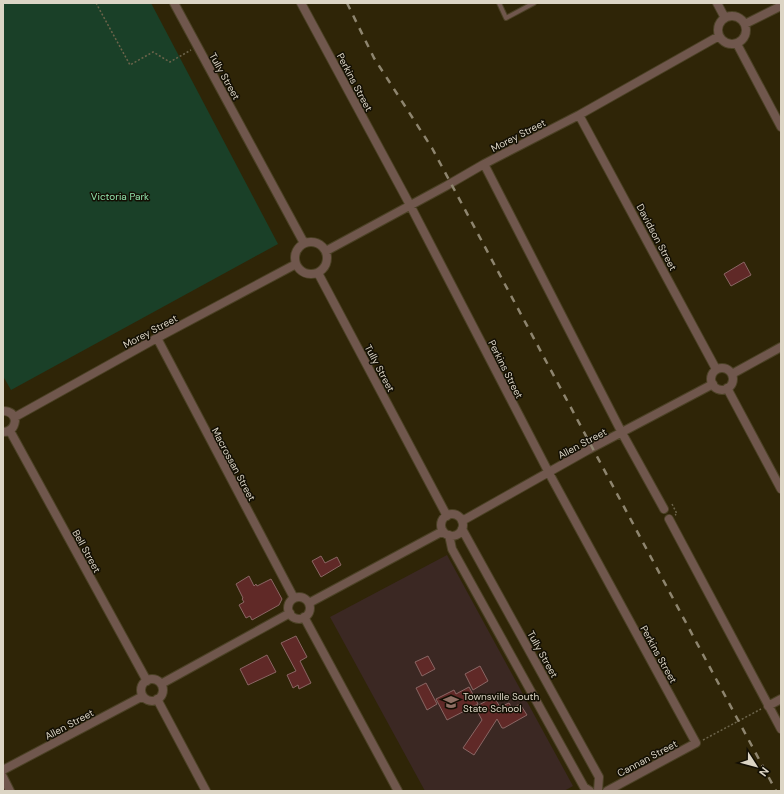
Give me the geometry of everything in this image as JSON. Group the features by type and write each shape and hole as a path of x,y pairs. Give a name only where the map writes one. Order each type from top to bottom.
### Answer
{"street":[{"name":"Tully Street","path":"174,3 304,243"},
{"name":"Perkins Street","path":"300,3 410,205 548,473 696,743"},
{"path":"717,3 725,18"},
{"path":"745,24 781,6"},
{"path":"728,16 736,16 745,24 745,36 736,44 728,44 719,36 719,24 725,18 728,16"},
{"name":"Morey Street","path":"326,251 484,164 579,115 719,36"},
{"path":"736,44 781,127"},
{"name":"Davidson Street","path":"579,115 716,369"},
{"path":"484,164 622,433 664,509"},
{"path":"314,242 319,244 326,251 327,261 322,270 318,273 308,274 299,269 296,264 295,254 304,243 314,242"},
{"name":"Morey Street","path":"14,417 157,338 296,264"},
{"name":"Tully Street","path":"318,273 447,516"},
{"name":"Macrossan Street","path":"157,338 294,598"},
{"path":"732,374 781,347"},
{"path":"725,368 732,374 732,383 726,388 719,389 713,384 712,376 716,369 725,368"},
{"name":"Allen Street","path":"462,525 548,473 713,384"},
{"path":"726,388 781,489"},
{"path":"3,411 8,411 14,417 15,425 6,431"},
{"name":"Bell Street","path":"6,431 147,680"},
{"path":"309,603 446,533 457,535 462,525 456,514 447,516 443,520 442,525 446,533 452,550 584,786 590,791"},
{"path":"668,519 781,729"},
{"name":"Tully Street","path":"462,525 599,777 598,791"},
{"path":"303,597 309,603 309,612 304,617 296,618 290,613 289,606 294,598 303,597"},
{"path":"161,684 290,613"},
{"path":"304,617 398,791"},
{"path":"155,679 161,684 163,690 162,694 157,700 149,700 143,696 142,687 147,680 155,679"},
{"name":"Allen Street","path":"3,770 143,696"},
{"path":"768,706 781,699"},
{"path":"157,700 206,791"},
{"name":"Cannan Street","path":"607,791 696,743"},
{"path":"3,777 10,791"}],"lane":[{"path":"498,3 506,18 534,3"}],"path":[{"path":"96,3 130,65 153,52 170,62 198,47"},
{"path":"696,743 768,706"}],"shaded area":[{"name":"Townsville South State School","path":"447,555 573,786 564,791 425,791 330,617"}],"green space":[{"name":"Victoria Park","path":"3,3 151,3 278,244 11,390 3,376"}],"building":[{"path":"744,262 751,275 731,286 724,274"},
{"path":"321,556 325,563 337,557 341,565 321,577 312,561"},
{"path":"249,576 254,586 271,579 282,599 279,605 252,620 250,616 246,618 239,605 244,602 236,584"},
{"path":"296,636 307,657 300,661 311,683 299,689 298,685 293,688 287,675 296,671 281,643"},
{"path":"267,655 276,672 248,685 240,669"},
{"path":"428,656 435,669 422,676 415,662"},
{"path":"480,666 488,681 473,690 465,674"},
{"path":"426,683 437,704 427,710 416,688"},
{"path":"469,687 478,704 447,720 436,699 454,690 456,694"},
{"path":"494,697 500,707 509,703 512,708 520,704 527,715 504,728 502,728 497,719 474,755 463,748 482,720 475,707"}],"railway":[{"path":"347,3 374,58 432,148 776,791"}],"place":[{"name":"Townsville South State School","path":"451,702"}]}
